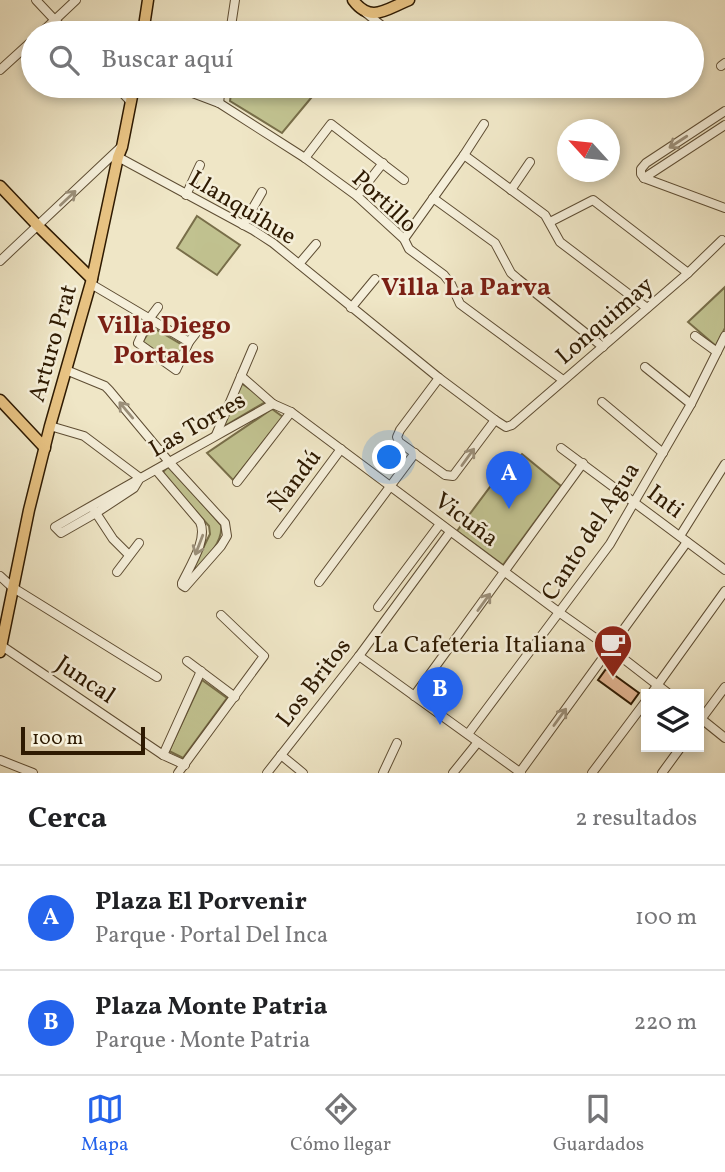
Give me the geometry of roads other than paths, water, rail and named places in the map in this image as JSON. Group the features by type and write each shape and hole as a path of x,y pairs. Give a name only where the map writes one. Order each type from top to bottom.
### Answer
{"main road":[{"path":"145,21 148,0"},
{"path":"353,0 366,13 376,14 409,0"},
{"name":"Arturo Prat","path":"1,649 29,510 91,281 132,98"},
{"path":"0,186 91,281"},
{"path":"0,400 45,448"}],"street":[{"path":"36,0 55,20 76,0"},
{"path":"232,21 235,0"},
{"path":"366,13 376,21"},
{"path":"0,70 21,51"},
{"path":"127,98 131,102"},
{"name":"Portillo","path":"206,98 219,103 306,158 356,196 404,239 409,249 444,275 460,304 564,380"},
{"path":"219,103 220,98"},
{"path":"725,111 641,169 644,178 725,208"},
{"path":"644,178 724,128 716,117"},
{"path":"306,158 331,124 404,180"},
{"path":"404,239 484,124"},
{"path":"0,261 120,152"},
{"name":"Llanquihue","path":"120,152 186,195 273,243 439,377 503,426 508,427"},
{"path":"464,155 545,215 560,242 647,308"},
{"path":"511,190 530,162"},
{"path":"356,196 383,163"},
{"path":"186,195 200,164"},
{"path":"243,225 262,192"},
{"path":"433,198 495,243 511,273 603,346"},
{"path":"550,222 593,200 688,273"},
{"name":"Lonquimay","path":"508,427 723,240"},
{"path":"299,264 316,244"},
{"path":"351,307 375,279"},
{"path":"91,281 189,342"},
{"path":"159,307 149,319 138,344 176,370 196,333"},
{"path":"695,336 717,352"},
{"name":"Canto del Agua","path":"467,734 610,544 691,404 725,336"},
{"path":"215,436 253,348"},
{"path":"645,368 691,404"},
{"path":"66,370 105,386 225,523 227,536 187,587 182,583 203,537 203,529 156,470"},
{"name":"Vicuña","path":"241,376 273,404 290,412 341,449 663,689"},
{"path":"439,377 400,430 397,437 399,442 445,475 453,476 495,420"},
{"path":"602,402 663,453"},
{"name":"Las Torres","path":"58,530 140,478 273,404"},
{"path":"237,482 290,412"},
{"path":"50,426 84,436 140,478"},
{"name":"Inti","path":"561,448 725,570"},
{"name":"Ñandú","path":"278,534 341,449"},
{"path":"319,582 415,453"},
{"path":"415,696 583,463"},
{"path":"359,656 521,773 611,649 684,539 725,464"},
{"path":"93,510 129,555"},
{"path":"378,607 440,524"},
{"name":"Los Britos","path":"267,773 359,656 450,531"},
{"path":"117,572 139,543"},
{"path":"0,576 12,587 158,677"},
{"path":"655,689 725,591"},
{"path":"178,773 263,659 264,654 221,615"},
{"name":"Juncal","path":"1,649 163,755 185,765"},
{"path":"187,661 235,697"},
{"path":"163,755 201,671"},
{"path":"704,714 725,687"},
{"path":"592,773 641,708"},
{"path":"704,722 725,738"},
{"path":"453,773 478,742"},
{"path":"383,773 397,743"},
{"path":"662,773 677,752"},
{"path":"281,755 303,773"},
{"path":"0,760 33,773"}],"place":[{"name":"Plaza El Porvenir","path":"509,509"},
{"name":"La Cafeteria Italiana","path":"613,678"},
{"name":"Plaza Monte Patria","path":"440,725"}],"district":[{"name":"Villa La Parva","path":"466,286"},
{"name":"Villa Diego Portales","path":"164,339"}]}
